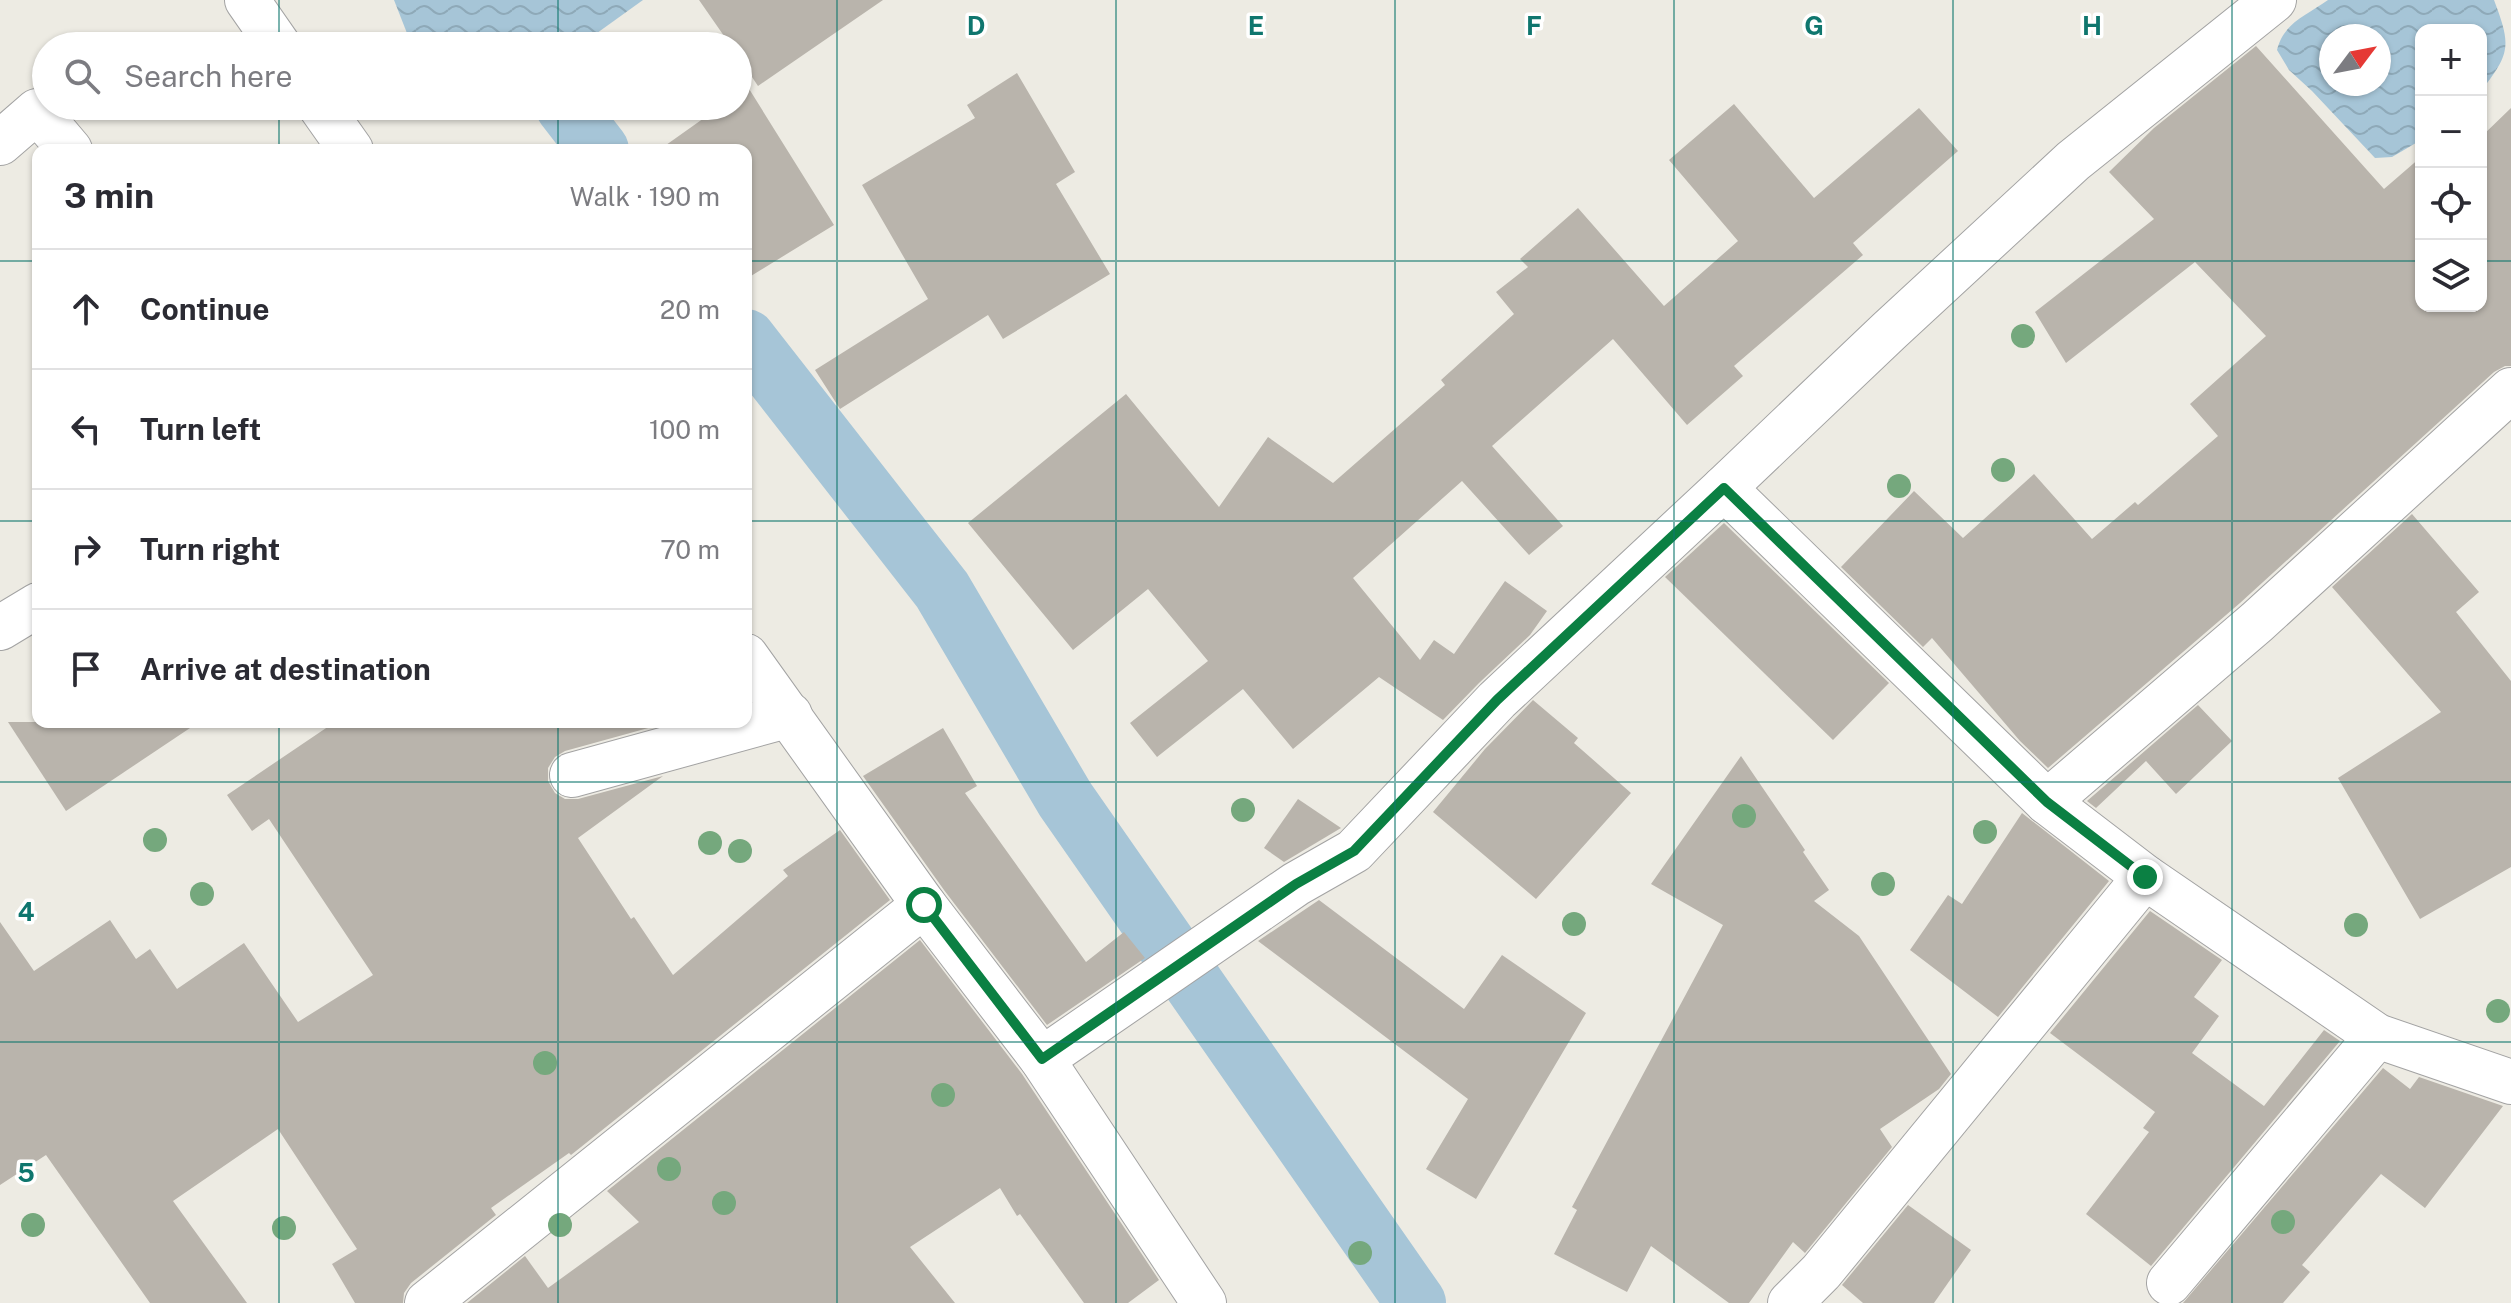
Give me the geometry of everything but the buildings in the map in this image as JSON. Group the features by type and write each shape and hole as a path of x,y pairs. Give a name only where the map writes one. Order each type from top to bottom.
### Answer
{"street":[{"path":"247,0 269,32"},
{"path":"1042,1059 1296,884 1354,851 1497,700 1889,331 2073,161 2274,0"},
{"path":"0,143 32,115"},
{"path":"45,120 65,144"},
{"path":"330,120 347,144"},
{"path":"2047,802 2257,622 2511,390"},
{"path":"1724,488 2047,802 2145,877 2377,1036 2511,1082"},
{"path":"0,628 32,609"},
{"path":"752,664 924,905 1042,1059 1204,1303"},
{"path":"752,725 790,715"},
{"path":"572,775 743,728"},
{"path":"1790,1303 1821,1272 2145,877"},
{"path":"427,1303 924,905"},
{"path":"2169,1283 2377,1036"}],"water":[{"path":"394,0 643,0 598,32 407,32"},
{"path":"2328,0 2494,0 2503,28 2505,48 2498,67 2487,83 2487,24 2415,24 2415,144 2392,157 2375,158 2289,70 2277,50 2290,26"}],"waterway":[{"path":"576,120 594,144"},
{"path":"752,347 942,590 1065,799 1416,1303"}],"route":[{"path":"924,905 1042,1059 1296,884 1354,851 1497,700 1724,488 2047,802 2145,877"}]}
